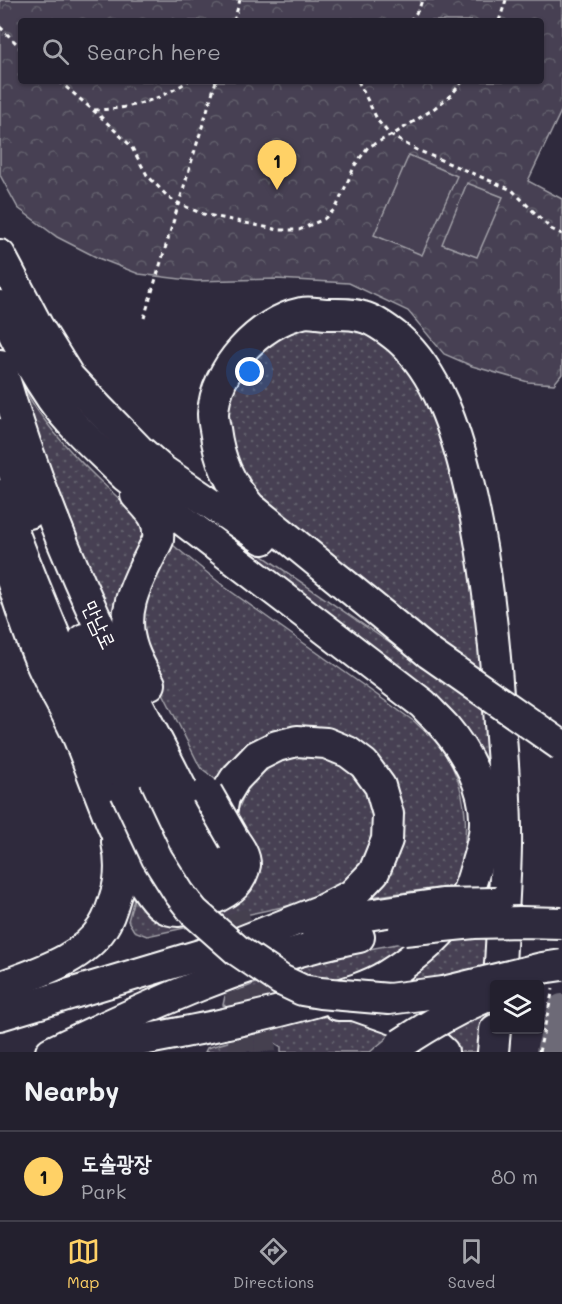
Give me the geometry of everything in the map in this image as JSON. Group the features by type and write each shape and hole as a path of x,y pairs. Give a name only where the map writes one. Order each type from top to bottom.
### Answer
{"highway":[{"path":"0,255 38,327 69,377 139,450 164,471 562,746"},
{"path":"0,306 23,353 53,400 153,514 158,523 158,540 130,601 127,624 133,650 184,753 244,856 245,864 241,877 236,884 215,898 175,911 162,906 141,878 124,849 78,737 39,658 0,541"},
{"path":"429,653 250,507 237,492 225,469 218,450 213,414 217,394 238,355 254,338 289,317 304,312 364,317 397,337 411,351 444,404 459,446 477,520 495,642 506,846 499,980"},
{"name":"만남로","path":"0,365 23,439 82,588 210,847 211,879"},
{"name":"만남로","path":"0,434 50,565 127,737 211,879"},
{"path":"78,1052 258,1017 349,992 385,977 420,952 456,914 471,884 481,848 485,821 476,779 467,760 445,727 423,704 125,476 85,436"},
{"path":"0,495 20,552 72,678 157,858 194,912 237,950 281,980 303,990 389,999 443,992 543,968 559,976"},
{"path":"211,879 224,797 235,779 257,756 276,746 297,741 326,743 348,752 364,764 380,786 388,814 387,840 374,872 352,895 322,910 238,943"},
{"path":"0,987 72,956 103,928 117,892 120,871 113,825"},
{"path":"51,1052 182,993 243,970 327,943 377,933 442,904 562,905"},
{"path":"0,1015 238,943 334,920 562,923"},
{"path":"540,980 559,976"},
{"path":"396,1048 448,1014 490,995"},
{"path":"296,1007 354,1005 408,1024 443,1052"},
{"path":"493,1052 495,1034"}],"path":[{"path":"235,18 240,0"},
{"path":"412,18 422,0"},
{"path":"500,18 506,0"},
{"path":"0,27 18,45"},
{"path":"63,84 130,146 147,175 178,204 203,214 279,230 299,230 324,219 336,208 351,172 368,147 432,110 460,84"},
{"path":"93,110 144,103 172,92 184,84"},
{"path":"144,318 215,84"},
{"path":"360,84 378,121 390,135 415,149 512,190 551,229 562,234"},
{"path":"539,1052 559,976"}],"green space":[{"path":"0,0 562,0 562,109 528,181 562,199 562,374 554,384 528,382 472,366 444,354 408,311 349,283 277,279 197,281 139,274 98,258 57,237 18,208 0,175"},
{"path":"409,155 457,176 422,255 374,235"},
{"path":"467,183 503,197 477,257 442,244"},
{"path":"340,324 374,336 401,360 429,403 450,465 480,617 492,782 467,733 451,712 160,493 99,427 231,534 432,672 261,509 226,437 230,396 254,348 304,325"},
{"path":"23,384 36,409 64,444 148,525 121,644 21,393 20,387"},
{"path":"168,541 226,588 415,722 435,741 455,774 465,811 464,849 453,886 362,898 402,825 337,735 220,783 200,767 158,683 136,625"},
{"path":"301,752 324,755 348,766 371,793 377,841 347,884 301,903 147,936 134,931 128,921 137,887 236,815 249,783 268,763"},
{"path":"494,859 485,1052 457,1052 443,1035 416,1011 399,1005 384,983"},
{"path":"413,941 385,962 342,983 229,1008 223,1005 225,996 297,966 347,953"},
{"path":"351,1015 395,1031 370,1052 281,1052 281,1047 275,1043 237,1048 230,1052 205,1052 207,1048 310,1018"}],"waterway":[{"path":"550,1052 562,1008"}],"tunnel":[{"path":"221,876 254,973 263,1052"},
{"path":"227,953 238,995 242,1052"}],"place":[{"name":"도솔광장","path":"277,190"}]}
